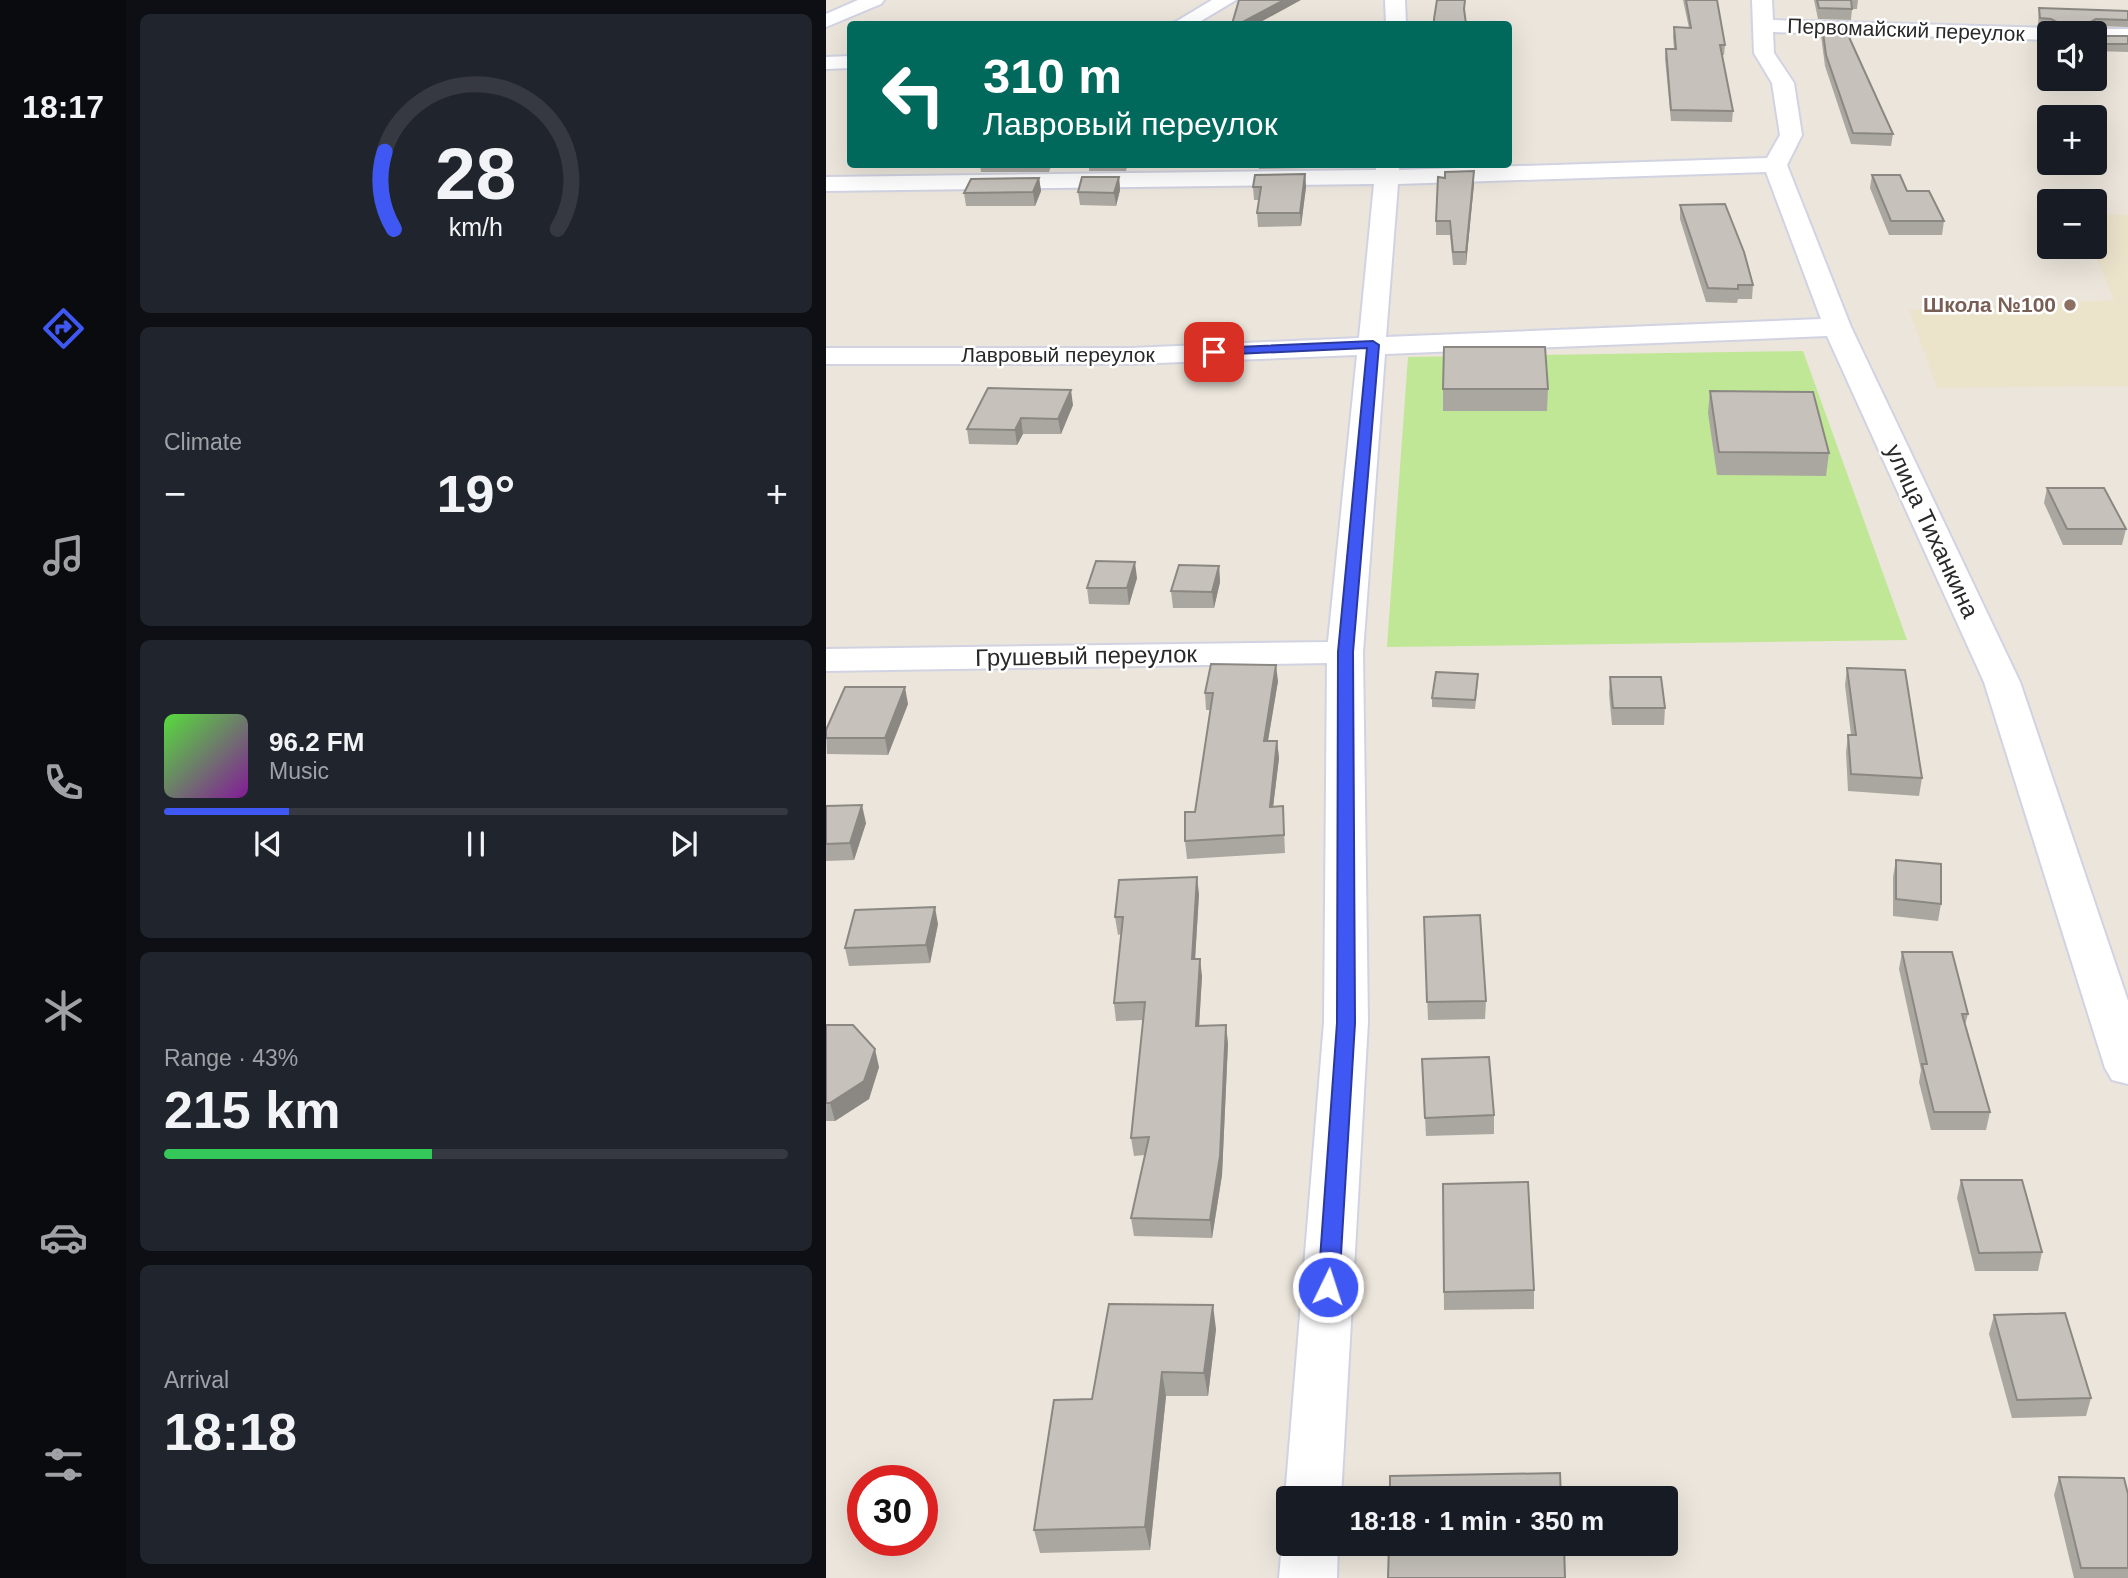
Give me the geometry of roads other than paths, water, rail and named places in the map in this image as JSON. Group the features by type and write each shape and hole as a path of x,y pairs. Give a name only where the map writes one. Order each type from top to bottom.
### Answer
{"street":[{"path":"826,21 874,0"},
{"path":"1188,21 1226,0"},
{"path":"1395,0 1396,21"},
{"path":"826,184 1775,165 1791,135 1783,83 1764,52 1763,13"},
{"name":"Первомайский переулок","path":"1763,13 2037,33"},
{"path":"2107,35 2128,35"},
{"path":"826,63 847,62"},
{"name":"улица Тиханкина","path":"1775,165 1837,327 2002,682 2128,1069"},
{"path":"1314,1486 1346,1023 1345,652 1387,171"},
{"name":"Лавровый переулок","path":"826,356 1132,356 1837,327"},
{"name":"Грушевый переулок","path":"826,660 1345,652"},
{"path":"1308,1578 1309,1556"}],"place":[{"name":"Школа №100","path":"2070,305"}]}
